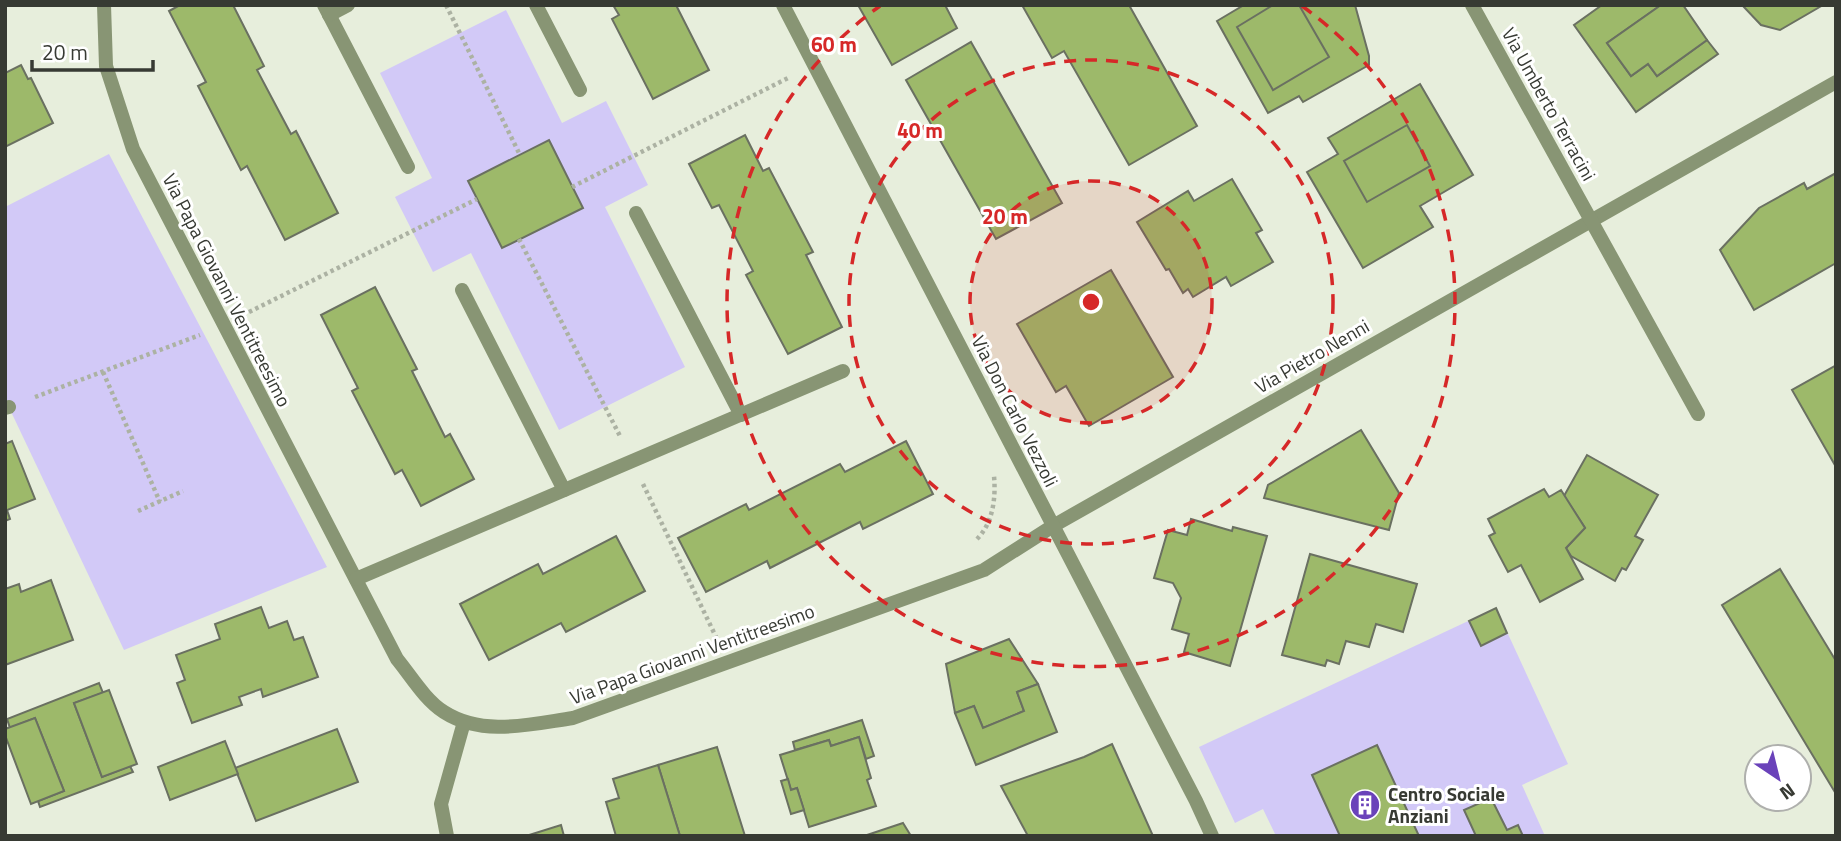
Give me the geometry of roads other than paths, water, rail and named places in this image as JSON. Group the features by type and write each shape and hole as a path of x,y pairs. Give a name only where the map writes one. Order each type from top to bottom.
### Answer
{"street":[{"name":"Via Papa Giovanni Ventitreesimo","path":"104,5 106,66 132,149 397,659 443,712 464,722 484,727 512,727 573,718 984,570 1053,526"},
{"path":"348,5 327,10 408,167"},
{"path":"536,5 580,90"},
{"name":"Via Don Carlo Vezzoli","path":"783,5 1212,836"},
{"name":"Via Umberto Terracini","path":"1478,7 1591,221"},
{"name":"Via Pietro Nenni","path":"1053,526 1836,82"},
{"path":"636,213 741,415"},
{"path":"1591,221 1698,414"},
{"path":"462,290 564,490"},
{"path":"356,579 843,371"},
{"path":"447,836 441,804 464,722"}],"place":[{"name":"Centro Sociale Anziani","path":"1365,805"}]}
